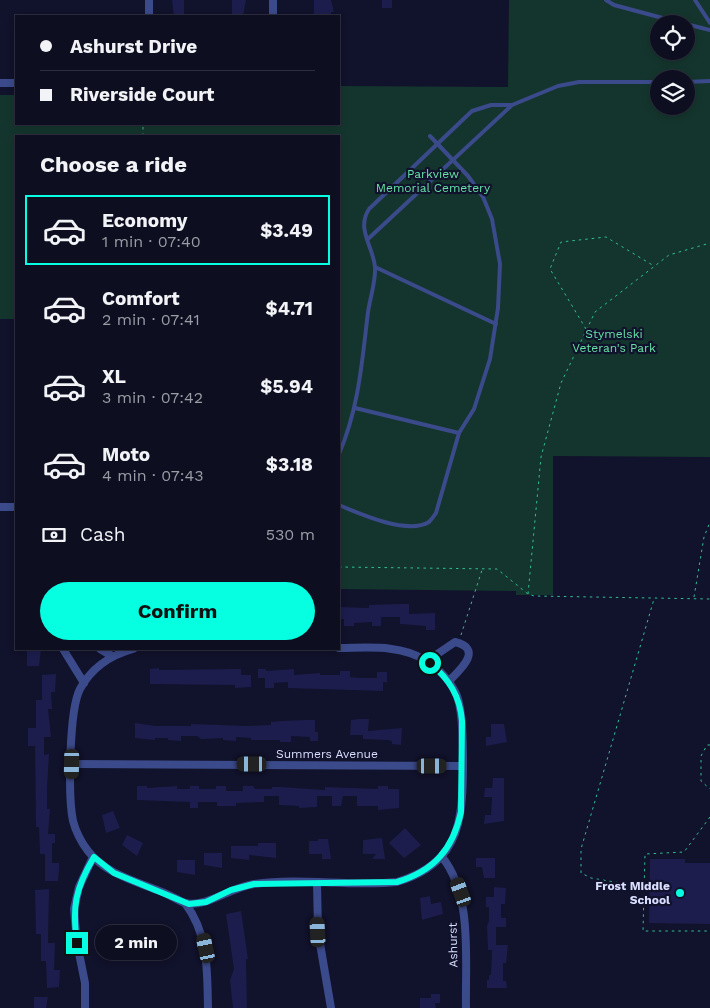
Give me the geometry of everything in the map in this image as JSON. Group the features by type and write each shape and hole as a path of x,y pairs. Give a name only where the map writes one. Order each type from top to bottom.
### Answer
{"street":[{"path":"149,0 149,15"},
{"path":"273,0 273,15"},
{"path":"0,83 15,83"},
{"path":"0,506 15,507"},
{"path":"427,661 455,642 466,646 469,655 459,671 449,681"},
{"path":"130,650 112,656 95,670 84,683 73,712 74,822 81,841 94,857 114,873 184,903 206,902 231,890 254,884 397,882 422,873 442,857 452,842 458,824 462,766 462,713 449,681 427,661 415,655 395,649 340,648"},
{"path":"64,650 84,683"},
{"path":"102,650 112,656"},
{"name":"Summers Avenue","path":"72,764 462,766"},
{"path":"85,1008 85,983 77,943 74,909 78,887 94,857"},
{"name":"Ashurst","path":"442,857 456,878 463,903 466,1008"},
{"path":"317,883 318,932 331,1008"},
{"path":"184,903 198,923 203,936 207,959 208,1008"}],"lane":[{"path":"606,0 614,5 652,15"},
{"path":"695,0 710,23"},
{"path":"695,26 710,30"},
{"path":"368,239 512,105 558,86 579,82 650,82"},
{"path":"695,82 710,82"},
{"path":"340,451 355,408 375,267 368,239 362,226 364,218 369,209 472,111 491,105 512,105"},
{"path":"340,504 399,526 414,526 429,522 439,505 459,433 474,409 483,382 496,324 500,286 500,264 492,219 483,197 453,160 430,136"},
{"path":"375,267 496,324"},
{"path":"355,408 459,433"}],"path":[{"path":"587,329 550,269 561,242 606,237 654,266"},
{"path":"528,594 541,458 561,382 595,312 669,255 710,243"},
{"path":"693,599 704,537 710,522"},
{"path":"340,567 482,569 501,571 528,594 710,599"},
{"path":"461,635 482,569"},
{"path":"644,887 591,878 581,873 581,849 654,598"},
{"path":"710,745 707,745 701,756 702,782 710,789"},
{"path":"710,817 684,852 645,854 643,931 710,931"},
{"path":"644,894 649,895"}],"green space":[{"name":"Parkview Memorial Cemetery","path":"509,0 710,0 710,457 553,456 553,595 516,595 516,591 340,589 340,135 15,135 15,319 0,319 0,95 15,95 15,125 340,125 340,86 508,87"}],"building":[{"path":"172,0 184,0 184,15 174,15"},
{"path":"232,0 246,0 243,15 232,15"},
{"path":"314,0 331,0 334,12 331,12 331,15 314,15"},
{"path":"382,0 392,0 392,8 382,8"},
{"path":"409,604 409,614 435,613 435,630 426,630 426,626 400,624 400,617 381,617 381,626 372,626 372,622 354,623 354,626 344,626 344,619 340,619 340,607 369,608 369,605"},
{"path":"27,650 41,650 39,666 27,666"},
{"path":"159,668 159,670 241,669 241,675 251,675 251,687 235,688 235,685 150,684 150,669"},
{"path":"258,669 266,669 266,671 294,669 294,675 320,673 320,675 340,675 340,671 350,671 350,677 360,678 377,678 377,672 387,672 387,682 383,682 383,691 288,688 288,682 274,683 274,688 265,688 265,678 258,678"},
{"path":"56,674 55,692 51,692 52,709 48,709 51,737 44,737 44,755 49,754 47,809 50,809 48,834 55,834 55,843 52,843 52,863 59,863 59,870 58,881 45,881 45,854 40,854 39,827 36,827 35,746 28,746 28,728 36,728 36,700 42,700 42,675"},
{"path":"369,719 368,731 402,728 401,745 392,744 392,741 387,740 363,739 363,735 350,735 351,720"},
{"path":"315,720 315,732 318,732 318,741 310,741 310,737 291,736 291,742 251,740 251,738 236,737 236,741 223,740 223,738 201,739 197,736 181,736 181,741 168,740 168,738 155,738 155,740 135,738 135,723 155,726 191,726 191,724 246,726 271,725 271,722 281,721"},
{"path":"491,724 504,724 507,742 486,746 486,737 491,737"},
{"path":"493,778 504,778 504,821 484,824 485,815 491,815 492,797 484,797 485,788 492,788"},
{"path":"137,786 147,786 147,788 177,786 177,789 190,789 190,786 199,786 199,789 216,789 216,786 226,786 226,791 243,791 243,786 253,786 255,789 280,787 325,790 325,787 378,789 378,786 388,786 388,789 399,789 399,808 378,810 378,806 357,806 357,796 343,796 341,806 332,806 332,796 317,796 317,807 299,808 299,806 279,805 279,796 264,796 264,802 236,803 236,806 217,806 217,802 198,802 198,808 190,808 190,802 137,800"},
{"path":"113,811 120,828 106,833 102,815"},
{"path":"405,828 421,845 404,858 389,843"},
{"path":"127,835 143,843 137,856 122,845"},
{"path":"382,838 385,859 372,859 376,854 363,854 363,840"},
{"path":"318,839 328,839 331,859 322,859 322,854 309,854 309,841 318,841"},
{"path":"258,843 276,843 276,858 249,855 249,860 231,858 231,846 258,846"},
{"path":"204,853 222,853 222,868 204,865"},
{"path":"476,858 495,858 495,878 484,878 482,867 476,867"},
{"name":"Frost Middle School","path":"650,859 685,859 685,863 710,863 710,924 649,923"},
{"path":"177,860 195,860 195,875 177,872"},
{"path":"494,887 506,888 505,904 501,904 501,918 506,918 506,927 496,927 496,945 508,945 506,963 503,963 503,981 506,981 507,988 487,988 487,980 489,980 489,975 491,975 492,950 488,950 487,926 489,907 486,907 486,897 494,897"},
{"path":"49,889 48,943 55,943 54,970 60,970 59,987 47,988 46,961 41,961 41,934 36,934 35,890"},
{"path":"430,896 431,904 441,902 443,914 422,920 420,898"},
{"path":"241,911 248,959 246,959 247,1008 233,1008 230,980 234,969 226,914"},
{"path":"431,994 440,994 440,1003 435,1003 436,1008 420,1008 420,998 431,998"},
{"path":"34,997 48,997 46,1008 34,1008"}],"place":[{"name":"Frost Middle School","path":"680,893"}],"route":[{"path":"77,943 74,920 75,898 78,887 94,857 114,873 189,904 206,902 231,890 254,884 290,882 383,884 397,882 422,873 432,866 442,857 452,842 461,812 462,713 454,689 449,681 430,663"}],"park label":[{"name":"Stymelski Veteran's Park","path":"614,341"}]}
